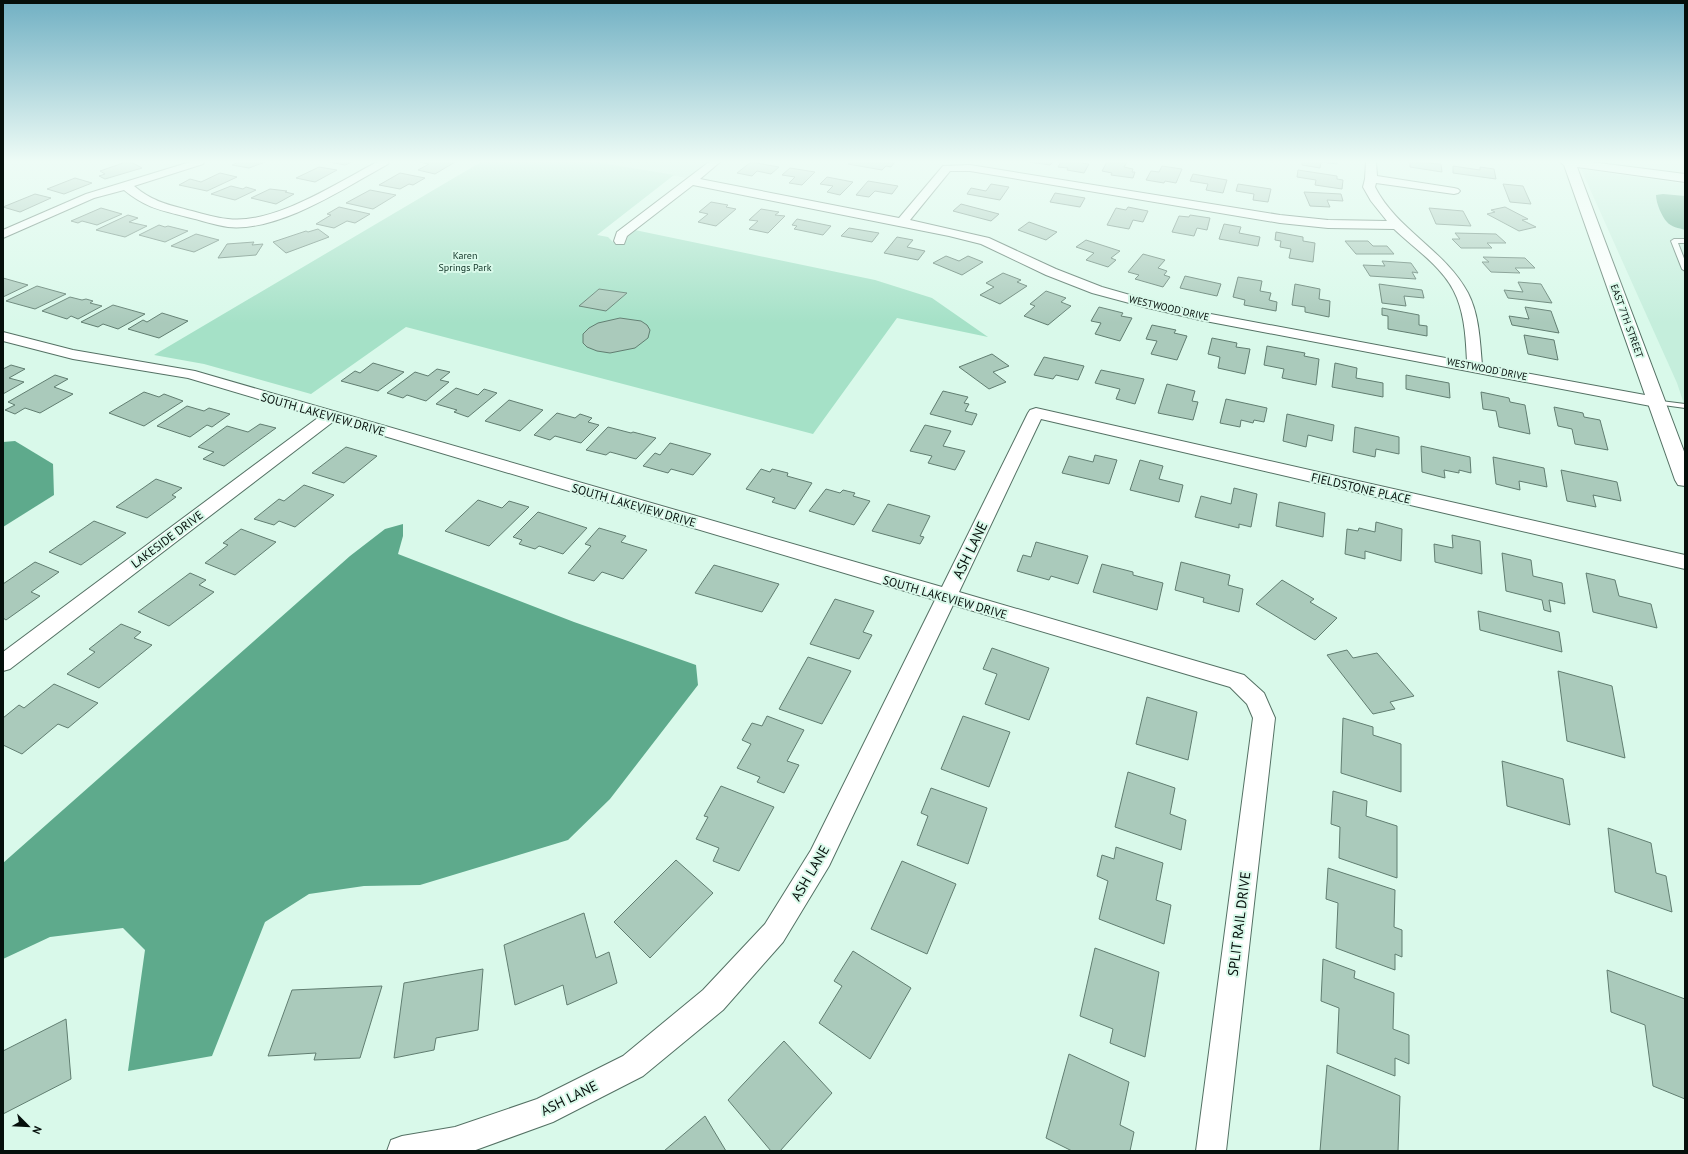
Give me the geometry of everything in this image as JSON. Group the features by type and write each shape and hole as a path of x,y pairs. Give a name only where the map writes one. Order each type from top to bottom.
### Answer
{"street":[{"path":"3,234 45,216"},
{"path":"198,216 228,223 248,222 276,216"},
{"path":"620,241 621,235 646,216"},
{"name":"WESTWOOD DRIVE","path":"871,216 950,232 985,242 1051,272 1097,290 1148,304 1200,316 1475,366 1656,402"},
{"path":"902,222 907,216"},
{"path":"1261,216 1328,224 1397,225"},
{"path":"1388,216 1442,264 1462,292 1470,320 1475,366"},
{"name":"EAST 7TH STREET","path":"1588,216 1685,480"},
{"name":"SOUTH LAKEVIEW DRIVE","path":"6,340 97,360 190,374 1237,681 1256,699"},
{"name":"FIELDSTONE PLACE","path":"1036,413 1685,562"},
{"name":"ASH LANE","path":"402,1151 455,1142 543,1112 633,1066 713,1000 774,933 820,858 1036,413"},
{"name":"LAKESIDE DRIVE","path":"3,663 331,416"},
{"name":"SPLIT RAIL DRIVE","path":"1211,1151 1264,718 1256,699"}],"lane":[{"path":"1685,240 1674,241 1685,269"},
{"path":"1656,402 1685,406"}],"shaded area":[{"path":"1602,216 1685,216 1685,407 1677,383"},
{"path":"1662,216 1685,216 1685,230 1671,225"},
{"path":"15,441 53,464 54,495 3,527 3,442"},
{"path":"403,524 403,536 398,554 574,622 696,665 698,685 610,799 568,840 420,885 364,886 309,894 265,922 212,1056 128,1071 145,950 123,928 50,937 3,959 3,863 350,556 385,529"}],"green space":[{"name":"Karen Springs Park","path":"390,216 622,216 597,235 608,237 613,242 630,229 875,280 932,298 988,337 897,318 813,434 406,327 311,394 204,364 154,355"}],"building":[{"path":"83,216 118,216 97,225 82,221 78,223 71,221"},
{"path":"126,216 138,218 129,222 147,226 125,237 96,230"},
{"path":"330,216 367,216 355,223 347,221 334,228 316,224"},
{"path":"706,216 728,216 716,226 698,222"},
{"path":"754,216 785,216 768,233 749,229 758,221 749,220"},
{"path":"971,216 997,216 991,221"},
{"path":"1112,216 1146,216 1143,222 1133,220 1129,229 1107,225"},
{"path":"1179,216 1196,216 1210,218 1207,230 1197,228 1194,236 1172,232"},
{"path":"1432,216 1466,216 1471,226 1436,224"},
{"path":"1490,216 1522,216 1528,219 1522,220 1536,227 1519,231"},
{"path":"797,219 831,226 823,235 794,229 797,226 792,225"},
{"path":"1029,222 1057,232 1046,240 1018,230"},
{"path":"1224,224 1241,227 1239,233 1260,237 1258,246 1219,239"},
{"path":"159,225 188,231 165,242 139,235"},
{"path":"849,228 879,233 872,242 841,236"},
{"path":"318,229 329,237 286,253 273,242 306,231 308,232"},
{"path":"1276,232 1303,237 1303,241 1315,243 1313,262 1289,258 1291,249 1280,247 1281,241 1275,240"},
{"path":"1455,233 1496,234 1506,243 1487,243 1492,248 1461,248 1452,239 1460,239"},
{"path":"196,234 219,240 194,252 171,246"},
{"path":"897,237 913,240 907,247 925,251 918,260 884,253"},
{"path":"1086,240 1120,251 1111,258 1116,260 1108,267 1086,260 1094,253 1076,247"},
{"path":"1345,241 1368,241 1373,246 1387,246 1394,254 1356,254"},
{"path":"254,242 252,245 263,244 256,255 218,258 227,244"},
{"path":"1143,254 1165,260 1158,268 1167,271 1164,275 1170,277 1163,287 1135,279 1139,275 1128,272"},
{"path":"946,256 959,261 968,256 983,262 962,275 933,263"},
{"path":"1483,257 1525,258 1535,268 1515,268 1520,273 1491,272 1482,262 1489,262"},
{"path":"1382,261 1411,263 1418,273 1412,272 1416,279 1370,276 1363,265 1385,266"},
{"path":"1003,273 1021,280 1017,282 1027,286 1000,304 980,295 994,287 986,283"},
{"path":"1185,276 1221,284 1217,296 1180,288"},
{"path":"1238,277 1262,281 1260,291 1271,293 1269,300 1277,302 1276,311 1244,305 1245,300 1233,297"},
{"path":"3,278 28,285 3,297"},
{"path":"1518,282 1541,284 1552,303 1508,298 1504,290 1523,292"},
{"path":"1295,284 1320,289 1319,299 1330,301 1329,317 1305,312 1305,307 1292,305"},
{"path":"1379,284 1422,290 1424,298 1404,296 1406,306 1382,303"},
{"path":"37,286 66,294 35,309 6,301"},
{"path":"599,289 627,293 606,311 579,306"},
{"path":"1046,291 1066,298 1061,302 1071,306 1048,325 1024,316 1035,306 1030,304"},
{"path":"70,297 82,300 86,299 93,301 90,303 102,306 78,319 71,316 67,319 42,311"},
{"path":"113,305 145,314 118,329 103,324 98,327 81,322"},
{"path":"1099,307 1123,313 1121,316 1132,318 1120,341 1095,334 1101,323 1091,321"},
{"path":"1525,307 1551,311 1559,333 1512,325 1509,316 1529,319"},
{"path":"1382,308 1419,315 1419,325 1427,326 1427,336 1388,329 1388,316 1382,315"},
{"path":"162,313 188,321 159,338 128,329 143,320 147,322"},
{"path":"620,318 641,321 647,325 650,330 648,338 635,348 610,353 597,351 587,347 583,343 583,334 589,328 598,323"},
{"path":"1152,325 1176,330 1174,333 1187,336 1177,360 1151,354 1157,341 1146,339"},
{"path":"1524,335 1554,340 1558,360 1528,354"},
{"path":"1212,338 1237,343 1236,347 1250,349 1245,374 1218,368 1220,357 1208,354"},
{"path":"1267,346 1305,353 1304,356 1319,359 1316,385 1282,378 1284,369 1264,365"},
{"path":"992,354 1009,366 993,372 1006,382 989,389 959,367"},
{"path":"1044,357 1084,366 1078,380 1056,375 1053,379 1034,375"},
{"path":"373,363 404,372 378,391 341,381 355,371 360,373"},
{"path":"1335,363 1357,368 1356,378 1383,383 1383,397 1332,387"},
{"path":"11,365 25,369 9,378 24,382 3,394 3,369"},
{"path":"437,369 450,372 440,380 449,382 426,401 407,395 403,398 387,393 415,372 428,376"},
{"path":"1101,370 1144,379 1135,404 1116,399 1120,389 1095,383"},
{"path":"55,375 68,379 54,387 73,394 40,413 25,408 15,414 5,410 15,405 8,402"},
{"path":"1406,375 1449,383 1450,398 1406,389"},
{"path":"1167,384 1195,391 1192,401 1198,402 1193,420 1158,413"},
{"path":"456,388 478,395 484,389 497,393 468,417 454,412 457,410 436,404"},
{"path":"943,391 968,397 964,403 969,404 965,411 977,414 972,425 930,414"},
{"path":"144,392 159,397 164,394 183,401 144,426 109,413"},
{"path":"1481,392 1509,398 1510,402 1525,405 1530,434 1499,427 1496,411 1483,409"},
{"path":"1226,399 1267,408 1264,422 1254,420 1253,423 1241,420 1240,427 1220,423"},
{"path":"509,400 543,410 520,431 485,421"},
{"path":"187,406 204,411 209,408 230,414 212,427 207,425 190,437 157,426"},
{"path":"1554,407 1583,413 1584,417 1600,420 1608,450 1575,444 1572,429 1558,426"},
{"path":"557,413 575,418 580,414 592,418 588,422 599,425 581,443 555,436 550,440 534,435"},
{"path":"1287,414 1334,425 1332,441 1308,435 1306,447 1283,441"},
{"path":"260,424 276,428 224,466 203,459 214,452 198,447 227,426 248,432"},
{"path":"925,425 951,431 943,446 965,451 955,470 928,463 932,456 910,451"},
{"path":"608,427 656,438 636,459 610,452 606,455 586,450"},
{"path":"1355,427 1399,437 1399,454 1376,449 1375,457 1353,452"},
{"path":"670,443 711,454 693,475 671,469 668,473 643,466 655,453 660,455"},
{"path":"1421,446 1470,457 1471,473 1459,470 1459,473 1444,470 1445,478 1422,472"},
{"path":"346,447 377,456 344,483 312,473"},
{"path":"1095,455 1117,460 1109,484 1062,473 1069,456 1093,462"},
{"path":"1493,457 1544,468 1547,487 1519,481 1520,490 1496,484"},
{"path":"1140,460 1163,466 1159,479 1183,485 1179,502 1130,490"},
{"path":"761,469 770,472 772,469 788,473 787,476 812,483 795,509 772,502 775,498 746,489"},
{"path":"1561,470 1617,482 1621,501 1593,495 1596,507 1567,501"},
{"path":"156,479 182,488 172,495 176,497 147,518 116,507"},
{"path":"304,485 334,495 295,527 279,521 274,525 254,519 279,499 284,501"},
{"path":"1234,488 1257,494 1251,527 1239,524 1239,528 1195,517 1201,496 1231,504"},
{"path":"826,489 840,493 843,490 855,493 853,496 870,501 854,525 809,511"},
{"path":"478,500 502,508 509,501 529,507 489,546 445,531"},
{"path":"1279,502 1325,513 1323,537 1276,526"},
{"path":"888,504 930,516 920,536 924,537 920,544 872,531"},
{"path":"538,512 587,528 563,554 539,546 535,549 519,544 522,540 513,537"},
{"path":"94,521 126,533 81,565 49,552"},
{"path":"1376,522 1402,529 1401,561 1365,551 1365,559 1345,554 1347,529 1358,531 1359,528 1375,532"},
{"path":"599,528 626,536 621,542 647,550 623,579 602,572 594,581 568,573 591,546 585,544"},
{"path":"241,529 276,542 235,575 205,563 228,545 223,543"},
{"path":"1452,535 1480,541 1482,574 1435,562 1434,544 1453,548"},
{"path":"1036,542 1088,556 1078,584 1051,576 1049,580 1017,571 1023,555 1031,557"},
{"path":"1502,553 1531,560 1533,576 1562,583 1565,604 1549,600 1551,612 1544,610 1542,600 1506,591"},
{"path":"35,562 59,572 31,592 40,596 6,620 3,618 3,584"},
{"path":"1181,562 1230,575 1228,585 1243,589 1239,612 1203,602 1204,598 1175,590"},
{"path":"1102,564 1133,572 1133,575 1163,583 1157,610 1093,592"},
{"path":"714,565 779,584 762,612 695,593"},
{"path":"190,573 206,580 199,585 214,592 169,626 138,612"},
{"path":"1586,573 1615,580 1619,596 1651,604 1657,628 1593,612"},
{"path":"1282,580 1314,599 1310,602 1337,618 1315,640 1256,604"},
{"path":"835,599 874,611 863,632 872,635 859,659 810,644"},
{"path":"1478,611 1559,632 1562,652 1480,630"},
{"path":"121,624 141,632 134,638 152,645 99,688 67,674 95,652 89,649"},
{"path":"992,648 1049,668 1029,720 985,704 997,674 983,669"},
{"path":"1347,650 1353,658 1377,653 1414,696 1390,702 1395,709 1373,714 1327,655"},
{"path":"808,657 851,671 822,724 779,709"},
{"path":"1558,671 1612,686 1625,758 1567,741"},
{"path":"54,684 98,703 68,728 58,724 22,754 3,745 3,718 19,705 24,708"},
{"path":"1147,697 1197,712 1188,760 1136,744"},
{"path":"767,716 804,730 787,761 799,765 784,793 757,782 760,777 737,768 751,744 742,740 752,723 762,726"},
{"path":"963,716 1010,732 989,787 941,769"},
{"path":"1343,718 1373,727 1373,735 1401,744 1401,792 1341,773"},
{"path":"1502,761 1563,779 1570,825 1507,806"},
{"path":"1128,772 1175,788 1170,814 1186,820 1181,850 1115,827"},
{"path":"721,786 774,807 739,871 713,861 719,848 696,839 708,817 704,816"},
{"path":"931,788 987,808 968,864 917,845 928,816 921,813"},
{"path":"1333,791 1367,801 1366,816 1397,826 1397,878 1339,858 1340,827 1331,824"},
{"path":"1608,828 1651,843 1656,873 1666,876 1672,912 1615,892"},
{"path":"1116,847 1163,863 1156,900 1171,905 1164,944 1099,919 1108,881 1097,876 1102,855 1114,859"},
{"path":"676,860 713,893 650,958 614,922"},
{"path":"902,861 956,884 927,954 871,929"},
{"path":"1328,868 1395,890 1394,927 1402,930 1402,957 1395,954 1395,970 1336,948 1338,903 1326,899"},
{"path":"584,913 596,958 609,952 617,983 567,1005 563,985 515,1005 504,945"},
{"path":"1095,948 1159,972 1145,1057 1110,1043 1113,1029 1080,1016"},
{"path":"853,951 911,988 870,1059 819,1023 842,986 834,981"},
{"path":"1323,959 1355,971 1354,978 1394,993 1393,1029 1409,1035 1409,1064 1395,1058 1395,1076 1337,1053 1339,1008 1321,1001"},
{"path":"483,969 478,1030 436,1038 434,1050 394,1058 404,983"},
{"path":"1607,970 1685,999 1685,1099 1653,1086 1645,1025 1611,1012"},
{"path":"382,986 360,1058 314,1060 316,1053 268,1056 292,990"},
{"path":"66,1019 71,1079 3,1114 3,1051"},
{"path":"784,1041 832,1093 780,1151 771,1151 728,1100"},
{"path":"1069,1054 1129,1082 1120,1125 1134,1132 1130,1151 1072,1151 1046,1138"},
{"path":"1327,1065 1400,1096 1398,1151 1320,1151"},
{"path":"705,1116 726,1151 664,1151"}]}
